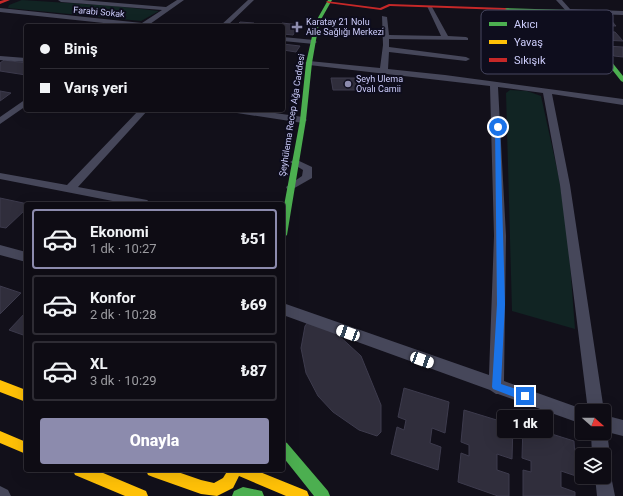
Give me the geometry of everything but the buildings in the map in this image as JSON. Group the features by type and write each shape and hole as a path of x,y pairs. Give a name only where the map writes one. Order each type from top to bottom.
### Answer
{"street":[{"path":"0,3 8,0"},
{"path":"61,0 167,9"},
{"path":"147,24 181,0"},
{"path":"225,24 251,0"},
{"path":"559,0 567,10"},
{"path":"329,1 381,9 389,6 533,10"},
{"name":"Şeyhülema Recep Ağa Caddesi","path":"295,162 303,120 309,63 320,17 329,1"},
{"path":"429,7 445,38"},
{"name":"Farabi Sokak","path":"0,10 119,24"},
{"path":"613,13 623,13"},
{"path":"384,17 386,49 384,71"},
{"path":"385,37 466,39"},
{"path":"285,39 314,42"},
{"path":"386,49 466,59"},
{"path":"0,58 24,60"},
{"path":"309,63 494,84 623,102"},
{"path":"613,67 623,80"},
{"path":"494,84 499,146 501,304 496,387"},
{"path":"547,92 565,185 595,404"},
{"path":"0,121 24,103"},
{"path":"70,189 142,112"},
{"path":"250,112 303,120"},
{"path":"291,187 306,178 308,169 295,162"},
{"path":"0,176 138,202"},
{"name":"Şeyhülema Recep Ağa Caddesi","path":"285,221 291,187"},
{"path":"0,250 24,256"},
{"path":"285,310 496,387 575,414"},
{"path":"0,386 24,395"},
{"path":"611,425 623,428"},
{"path":"0,437 24,447"},
{"path":"285,449 323,496"},
{"path":"85,472 141,496"},
{"path":"159,472 215,493"},
{"path":"215,493 228,483 234,472"},
{"path":"94,476 105,491"},
{"path":"215,493 218,477"},
{"path":"243,483 257,496"},
{"path":"243,483 302,496"},
{"path":"605,484 606,496"}],"green space":[{"path":"22,0 115,6 159,11 141,21 8,8 9,5"},
{"path":"510,90 527,91 541,96 559,178 568,238 575,329 512,311 506,93"}],"traffic: fast":[{"path":"285,224 303,120 309,63 317,23 330,0"},
{"path":"505,9 536,10"},
{"path":"613,67 623,80"},
{"path":"285,449 323,496"},
{"path":"239,496 243,494 257,496"}],"traffic: slow":[{"path":"0,386 24,395"},
{"path":"0,437 24,447"},
{"path":"85,472 141,496"},
{"path":"159,472 201,487 215,490 228,483 234,472"},
{"path":"244,472 302,496"}],"traffic: jam":[{"path":"0,3 8,0"},
{"path":"328,2 381,9 389,5 505,9"}],"place":[{"name":"Karatay 21 Nolu Aile Sağlığı Merkezi","path":"297,27"},
{"name":"Şeyh Ulema Ovalı Camii","path":"348,84"}],"route":[{"path":"498,127 501,304 496,387 525,396"}]}
